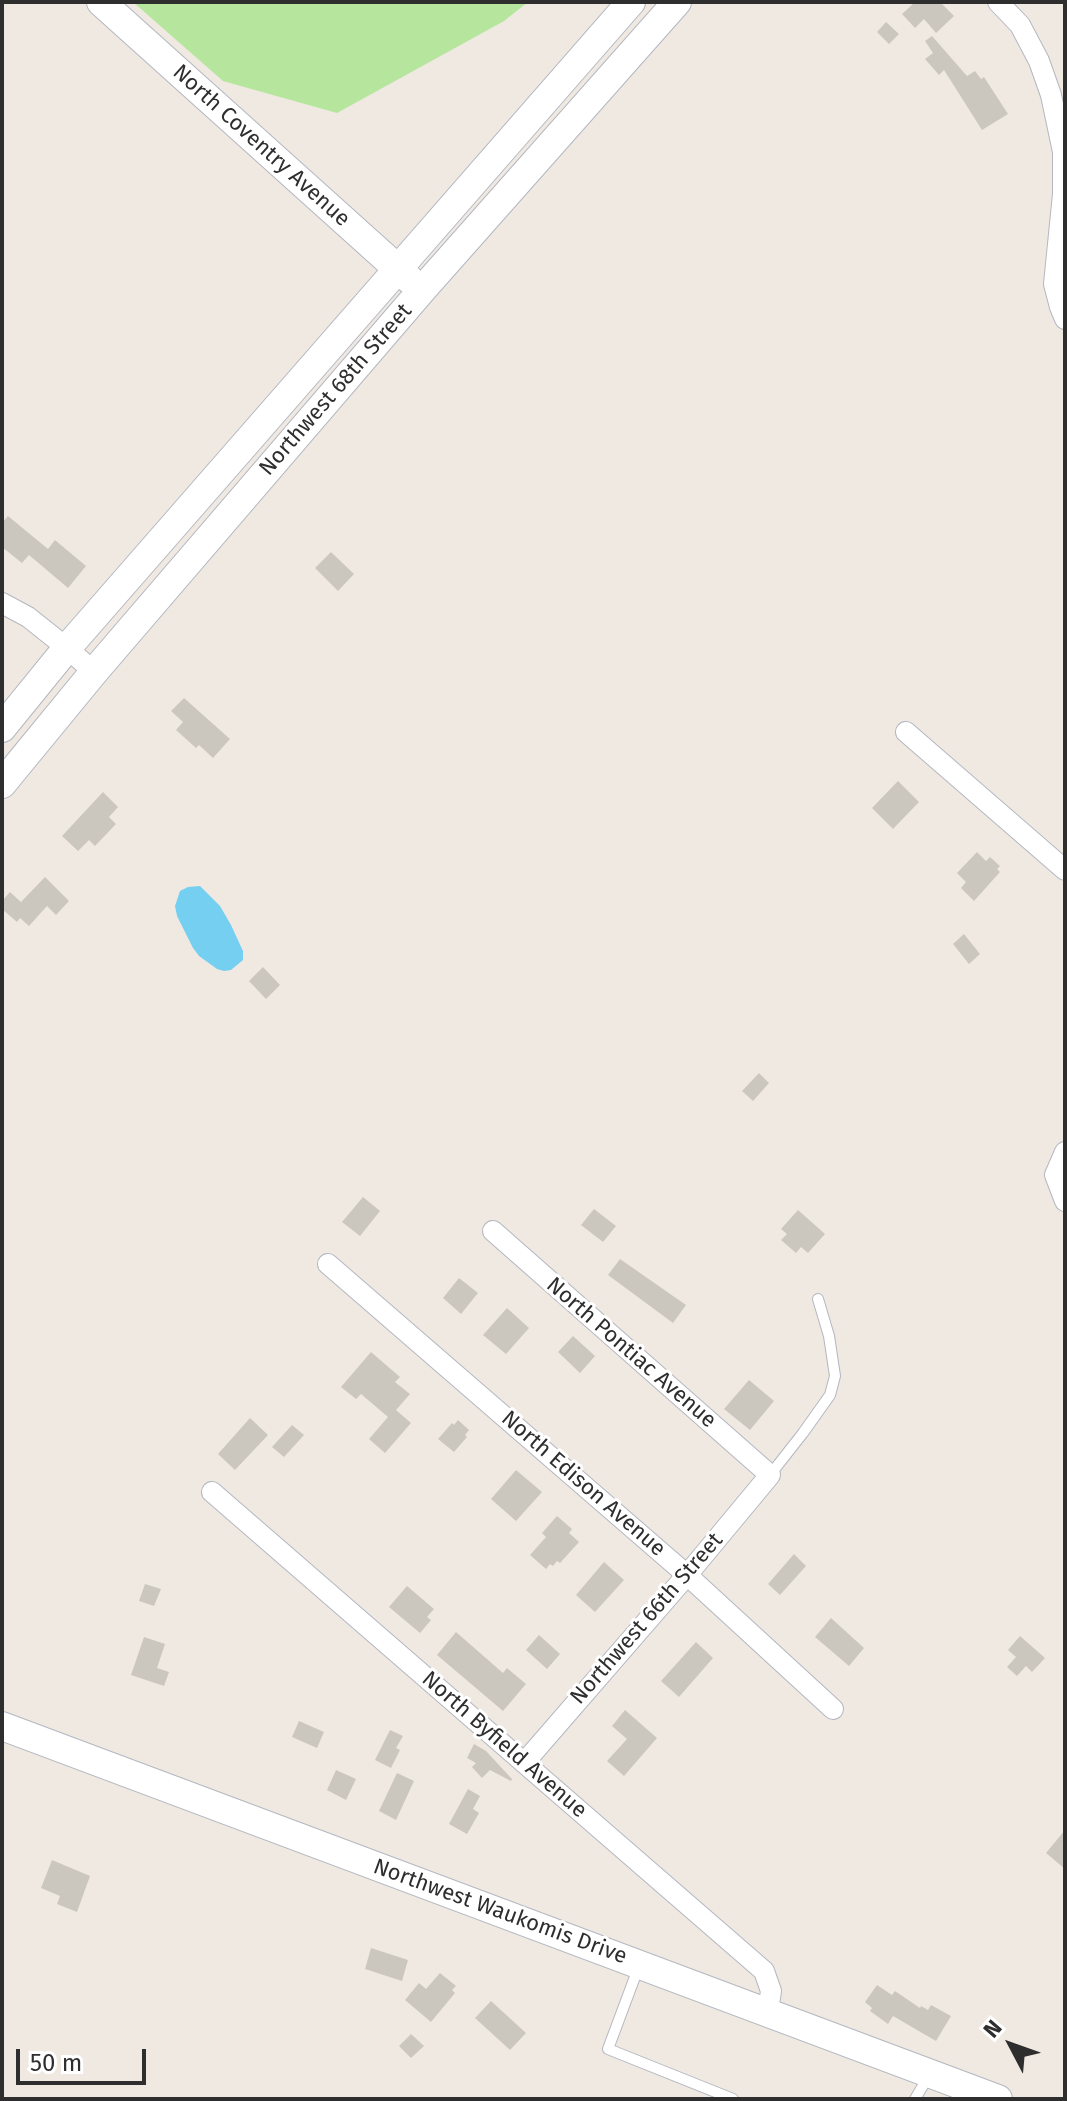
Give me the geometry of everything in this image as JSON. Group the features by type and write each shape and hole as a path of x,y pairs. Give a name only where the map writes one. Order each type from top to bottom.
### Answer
{"main road":[{"name":"North Coventry Avenue","path":"101,2 422,290"},
{"name":"Northwest 68th Street","path":"2,728 67,648 631,2"},
{"name":"Northwest 68th Street","path":"2,784 94,672 422,290 677,2"},
{"name":"Northwest Waukomis Drive","path":"2,1726 998,2099"}],"street":[{"path":"998,2 1020,25 1039,61 1051,95 1063,152 1063,194 1054,284 1065,319"},
{"path":"2,603 28,617 94,672"},
{"path":"906,732 1065,870"},
{"path":"1065,1152 1055,1175 1065,1201"},
{"name":"North Pontiac Avenue","path":"493,1231 770,1475"},
{"name":"North Edison Avenue","path":"328,1264 687,1575 833,1709"},
{"name":"Northwest 66th Street","path":"524,1763 770,1475"},
{"name":"North Byfield Avenue","path":"212,1492 764,1971 771,1991 768,2011"}],"lane":[{"path":"770,1475 830,1395 835,1376 829,1336 818,1299"},
{"path":"640,1964 608,2049 733,2099"},
{"path":"915,2099 931,2073"}],"green space":[{"path":"133,2 528,2 504,21 337,113 223,81"}],"water":[{"path":"200,886 220,906 243,951 243,960 231,970 217,969 199,956 177,916 175,906 180,891"}],"building":[{"path":"915,2 940,2 954,16 936,33 924,19 915,28 902,14"},
{"path":"886,22 899,34 889,44 877,32"},
{"path":"932,36 967,76 975,71 981,79 984,77 1008,114 982,130 944,70 939,75 925,59 933,53 925,41"},
{"path":"8,516 48,549 55,540 86,566 68,588 29,555 22,563 2,547 2,523"},
{"path":"331,552 354,574 338,591 315,568"},
{"path":"184,698 230,739 213,758 176,730 183,722 171,711"},
{"path":"898,781 919,802 893,829 872,808"},
{"path":"103,792 118,807 109,817 116,824 95,846 89,840 78,851 62,836"},
{"path":"977,852 986,861 990,857 1000,866 997,869 1000,872 974,901 961,888 966,882 957,873"},
{"path":"45,877 69,901 56,915 47,906 29,926 20,918 17,922 2,909 2,901 10,892 21,902"},
{"path":"964,934 980,954 969,964 953,944"},
{"path":"263,967 280,985 266,999 249,981"},
{"path":"759,1073 769,1083 753,1101 742,1091"},
{"path":"363,1197 380,1211 360,1236 342,1222"},
{"path":"594,1209 616,1226 603,1242 581,1225"},
{"path":"798,1210 825,1234 808,1253 801,1247 796,1253 781,1240 787,1234 781,1229"},
{"path":"620,1259 686,1305 673,1323 608,1275"},
{"path":"459,1278 478,1293 461,1314 443,1298"},
{"path":"507,1308 529,1328 506,1354 483,1335"},
{"path":"573,1336 595,1356 580,1373 558,1352"},
{"path":"371,1352 400,1377 395,1382 410,1394 396,1410 411,1423 385,1453 369,1439 388,1417 361,1394 356,1399 341,1387"},
{"path":"749,1380 774,1401 750,1430 724,1409"},
{"path":"250,1418 268,1435 235,1470 218,1454"},
{"path":"458,1420 469,1430 454,1452 438,1439"},
{"path":"292,1425 304,1435 284,1457 272,1447"},
{"path":"516,1470 542,1492 516,1521 491,1499"},
{"path":"557,1516 572,1529 569,1533 579,1542 560,1563 550,1564 546,1569 530,1555 546,1537 542,1533"},
{"path":"794,1554 806,1566 780,1595 768,1584"},
{"path":"604,1562 624,1580 595,1612 576,1595"},
{"path":"145,1584 161,1589 154,1606 139,1601"},
{"path":"407,1586 434,1609 427,1617 431,1620 420,1633 389,1607"},
{"path":"831,1618 864,1648 849,1666 815,1637"},
{"path":"456,1632 503,1673 507,1668 526,1684 503,1711 437,1655"},
{"path":"539,1635 560,1654 547,1669 526,1650"},
{"path":"1020,1636 1045,1658 1032,1672 1026,1666 1017,1676 1007,1667 1016,1657 1008,1650"},
{"path":"144,1637 165,1644 157,1668 169,1672 164,1686 131,1675"},
{"path":"696,1642 713,1658 679,1697 661,1681"},
{"path":"625,1710 657,1738 624,1776 607,1761 627,1739 612,1726"},
{"path":"299,1721 324,1732 317,1748 292,1737"},
{"path":"390,1730 403,1736 391,1768 375,1760"},
{"path":"474,1744 486,1751 511,1781 490,1770 482,1778 472,1767 476,1763 467,1758"},
{"path":"336,1770 356,1779 346,1800 327,1790"},
{"path":"397,1773 414,1781 396,1820 379,1811"},
{"path":"468,1789 480,1796 473,1809 479,1813 467,1834 449,1824"},
{"path":"1065,1830 1065,1869 1046,1853"},
{"path":"52,1860 90,1876 77,1912 57,1904 60,1896 41,1888"},
{"path":"371,1948 408,1960 402,1981 365,1969"},
{"path":"440,1973 456,1986 452,1990 455,1993 431,2022 405,2000 419,1983 426,1989"},
{"path":"877,1985 892,1995 895,1991 920,2008 928,2010 931,2005 951,2016 936,2041 893,2016 888,2024 870,2011 872,2008 865,2002"},
{"path":"491,2001 526,2033 510,2050 475,2018"},
{"path":"411,2034 424,2046 411,2058 399,2046"}]}
